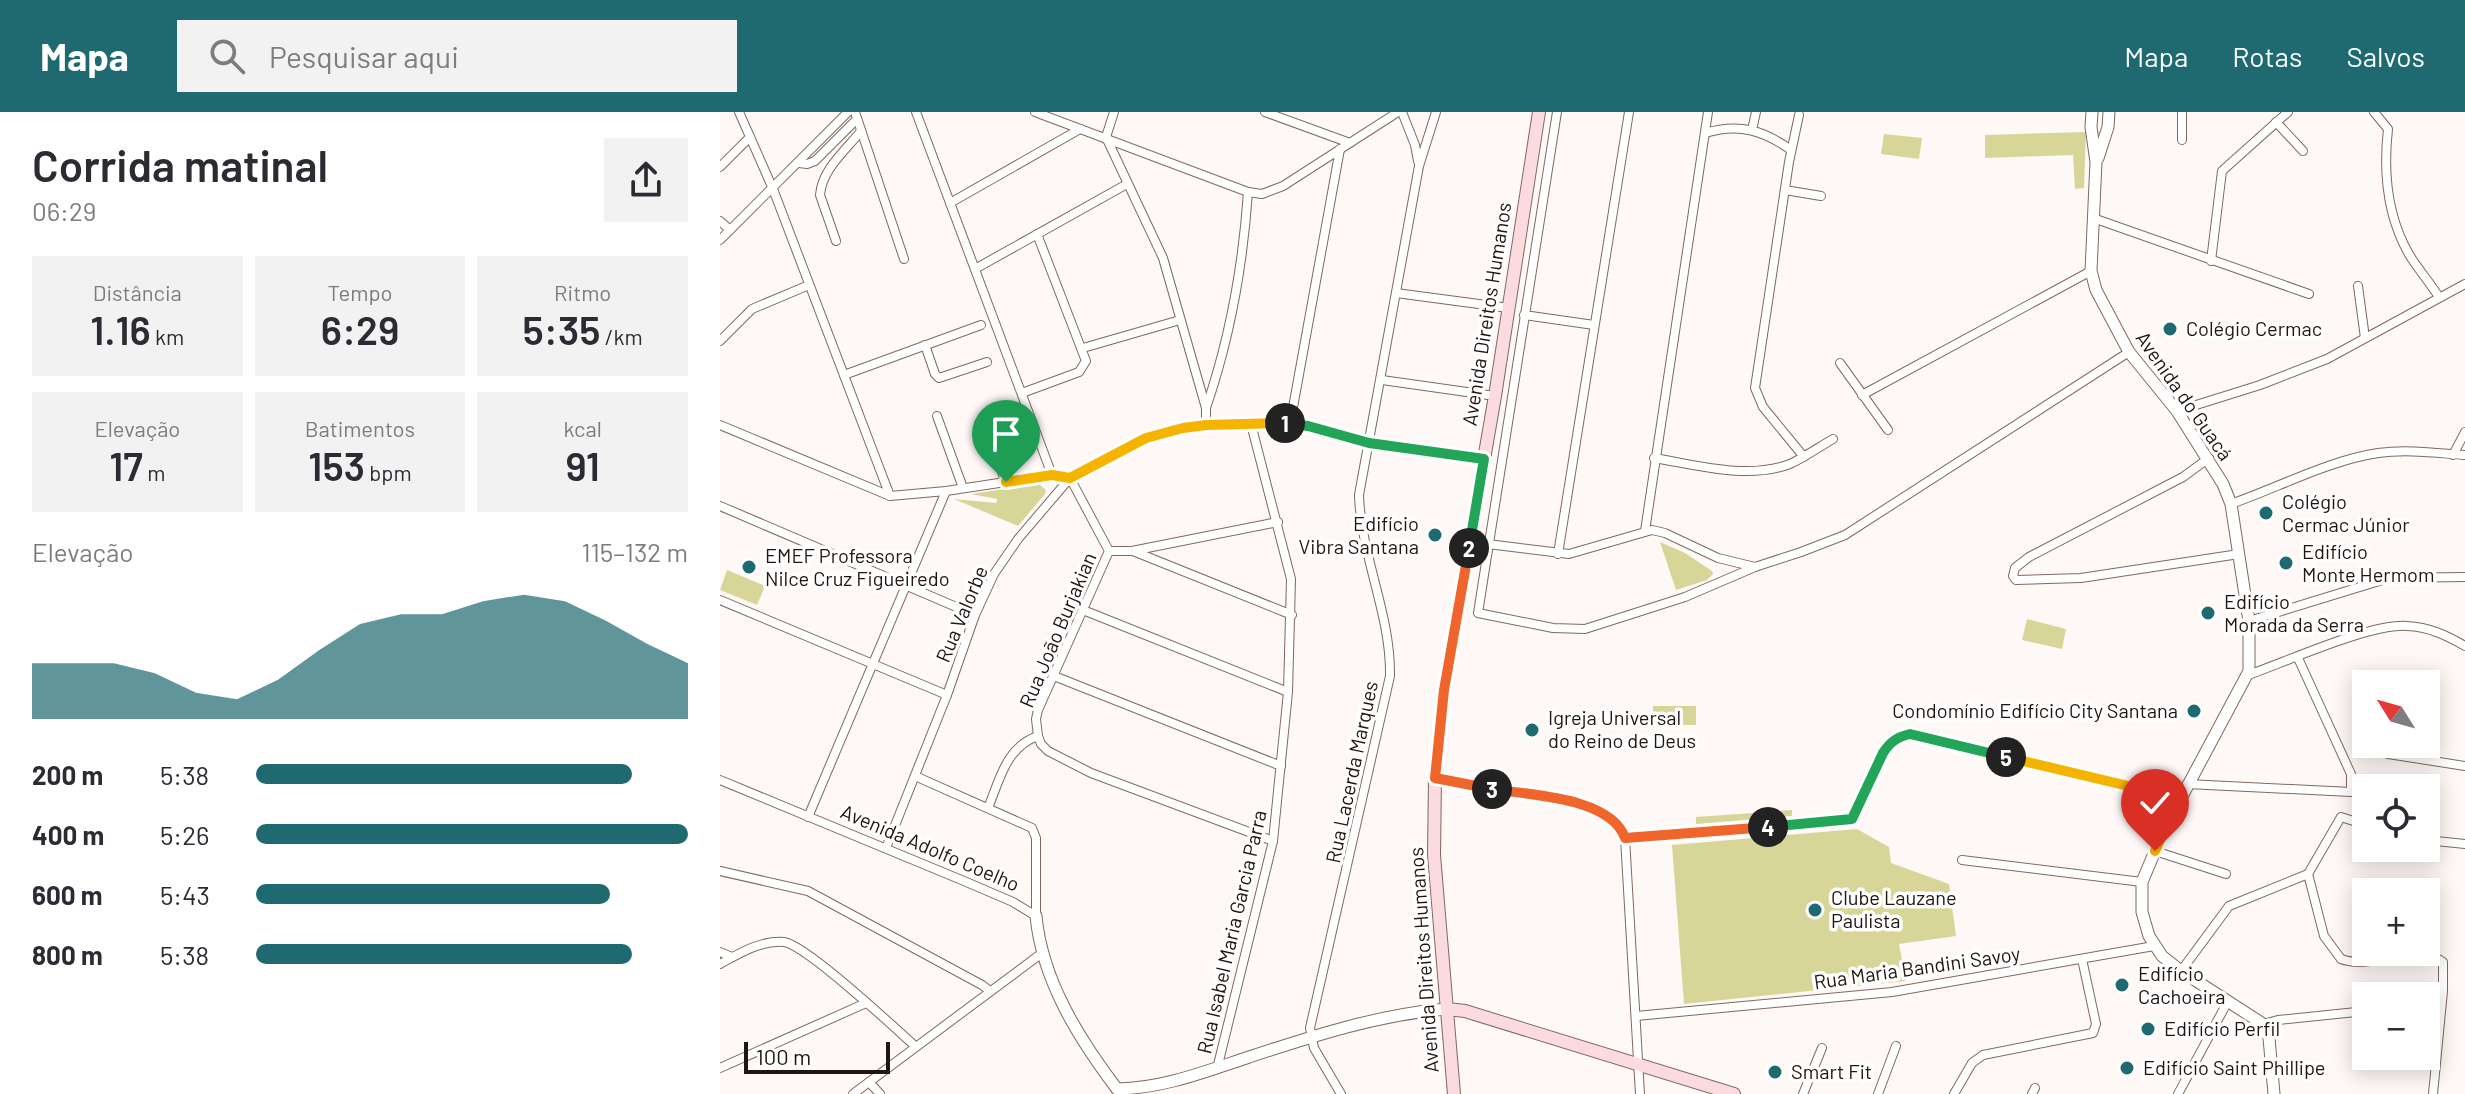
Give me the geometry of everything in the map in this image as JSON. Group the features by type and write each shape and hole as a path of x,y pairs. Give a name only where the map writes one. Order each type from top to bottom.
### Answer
{"main road":[{"name":"Avenida Direitos Humanos","path":"1454,1094 1434,855 1435,778 1444,690 1495,396 1539,112"},
{"path":"1447,1009 1465,1011 1734,1094"}],"street":[{"path":"739,112 773,189 890,496"},
{"path":"720,240 848,112"},
{"path":"916,112 1052,475"},
{"path":"1035,112 1248,192 1262,194 1283,186 1400,112"},
{"path":"1114,112 1106,137 1163,258 1206,408"},
{"path":"1265,112 1350,143"},
{"name":"Rua Lacerda Marques","path":"1400,112 1415,145 1419,166"},
{"name":"Rua Lacerda Marques","path":"1311,1038 1315,1006 1390,676 1389,639 1360,518 1359,495 1419,166 1436,112"},
{"path":"1557,112 1478,613 1553,628 1585,629 1685,597 1755,567 1845,535 2129,352"},
{"path":"1558,554 1629,112"},
{"path":"1645,531 1708,112"},
{"path":"1752,130 1756,112"},
{"name":"Avenida do Guacá","path":"2092,112 2096,162 2091,271 2102,303 2129,352 2177,411 2209,458 2231,504 2249,621 2248,675 2179,798 2155,851 2142,882 2142,912 2154,946 2181,971 2263,1024"},
{"name":"Avenida do Guacá","path":"2096,162 2108,127 2109,112"},
{"path":"2182,112 2182,140"},
{"path":"2211,261 2222,171 2288,112"},
{"path":"2374,112 2388,129 2385,170 2393,217 2400,236 2439,297"},
{"path":"1799,115 1755,388 1763,407 1804,457"},
{"path":"799,163 815,161 856,116 904,259"},
{"path":"2276,122 2303,151"},
{"path":"1705,133 1731,127 1752,130 1771,136 1791,150"},
{"path":"950,203 1080,129"},
{"path":"836,241 820,195 822,180 861,131"},
{"path":"720,167 750,137"},
{"path":"1290,424 1340,149"},
{"path":"975,269 1127,184"},
{"path":"1785,190 1821,196"},
{"path":"1206,425 1206,408 1239,275 1248,192"},
{"path":"2093,218 2309,294"},
{"path":"720,221 730,230"},
{"path":"1022,393 1079,372 1086,361 1037,234"},
{"path":"1862,395 2091,271"},
{"path":"2177,411 2327,359 2465,284"},
{"path":"720,341 752,309 809,285"},
{"path":"2358,286 2365,338"},
{"path":"1396,293 1509,308"},
{"path":"1524,315 1594,325"},
{"path":"1083,348 1180,320"},
{"path":"844,375 981,325"},
{"path":"925,345 939,378 987,362"},
{"path":"1840,363 1888,430"},
{"path":"1382,380 1495,396"},
{"path":"937,416 963,488"},
{"name":"Rua Isabel Maria Garcia Parra","path":"1217,1069 1273,841 1288,692 1291,579 1251,424"},
{"name":"Rua Valorbe","path":"886,848 975,615 1008,553 1070,478 1146,438 1206,425 1290,424 1369,443 1484,459"},
{"path":"720,425 890,496 1052,475 1070,478"},
{"path":"2453,455 2465,432"},
{"path":"1004,433 985,440 1006,482"},
{"path":"1654,458 1745,471 1778,467 1804,457 1833,439"},
{"path":"2231,504 2376,453 2402,451 2465,455"},
{"path":"2209,458 2183,477 2029,557 2015,568 2013,576 2016,580 2081,578 2239,554"},
{"name":"Rua João Burjakian","path":"1070,478 1109,551 1036,719 1042,746 1091,773 1273,841"},
{"path":"808,817 946,491"},
{"path":"720,506 975,615"},
{"path":"1109,551 1132,551 1278,522"},
{"path":"1488,544 1558,554 1579,553 1652,530 1710,555 1755,567"},
{"path":"1132,551 1292,615"},
{"path":"2249,621 2389,578 2465,577"},
{"path":"720,600 947,695"},
{"path":"1083,610 1288,692"},
{"path":"2248,675 2350,638 2403,625 2440,632 2465,646"},
{"path":"2187,784 2351,792 2351,774 2298,658"},
{"path":"1054,676 1281,766"},
{"path":"1625,838 1852,819 1889,743 1899,736 1910,734 2179,798"},
{"path":"988,808 1011,754 1022,743 1038,736"},
{"path":"2414,758 2465,766"},
{"path":"915,776 1032,828 1036,838 1036,916"},
{"path":"1435,778 1584,805 1622,829 1640,1094"},
{"name":"Avenida Adolfo Coelho","path":"720,780 1021,906 1036,916 1042,953 1071,1019 1115,1091"},
{"path":"2181,971 2229,906 2308,874 2341,817 2352,821"},
{"path":"2440,841 2465,844"},
{"path":"2155,851 2226,874"},
{"path":"1962,860 2142,882"},
{"path":"720,871 808,891 990,991"},
{"path":"2308,874 2324,936 2333,951 2348,962 2437,958 2443,964 2433,1094"},
{"path":"1021,906 1035,901"},
{"path":"720,964 766,943 793,944 915,1046"},
{"name":"Rua Maria Bandini Savoy","path":"1636,1016 1892,992 2154,946"},
{"path":"720,952 732,957"},
{"path":"853,1094 1042,953"},
{"path":"1954,1094 1972,1063 1983,1055 2093,1033 2096,1024 2082,959"},
{"path":"2178,1094 2228,1001"},
{"path":"720,1068 866,1003"},
{"path":"1115,1091 1159,1086 1311,1038 1412,1013 1447,1009"},
{"path":"2274,1094 2269,1038 2263,1024 2352,1012"},
{"path":"1311,1038 1341,1094"},
{"path":"1878,1094 1896,1046"},
{"path":"1803,1094 1822,1048"},
{"path":"869,1082 880,1094"}],"shaded area":[{"path":"2086,132 2084,188 2075,189 2073,155 1985,158 1985,135"},
{"path":"1884,134 1922,138 1919,159 1881,154"},
{"path":"1039,484 1046,490 1045,494 1018,526 954,499 996,503 997,499 971,494"},
{"path":"1660,542 1685,553 1713,574 1707,580 1676,590"},
{"path":"727,570 765,586 757,605 720,590"},
{"path":"2027,619 2066,629 2062,649 2022,640"},
{"path":"1653,706 1696,706 1696,725 1653,725"},
{"path":"1792,810 1792,816 1696,824 1696,817"},
{"name":"Clube Lauzane Paulista","path":"1857,829 1889,847 1891,863 1949,884 1956,936 1899,944 1906,981 1684,1004 1672,845"}],"place":[{"name":"Colégio Cermac","path":"2170,329"},
{"name":"Colégio Cermac Júnior","path":"2266,513"},
{"name":"Edifício Vibra Santana","path":"1435,535"},
{"name":"Edifício Monte Hermom","path":"2286,563"},
{"name":"EMEF Professora Nilce Cruz Figueiredo","path":"749,567"},
{"name":"Edifício Morada da Serra","path":"2208,613"},
{"name":"Condomínio Edifício City Santana","path":"2194,711"},
{"name":"Igreja Universal do Reino de Deus","path":"1532,730"},
{"name":"Clube Lauzane Paulista","path":"1815,910"},
{"name":"Edifício Cachoeira","path":"2122,985"},
{"name":"Edifício Perfil","path":"2148,1029"},
{"name":"Edifício Saint Phillipe","path":"2127,1068"},
{"name":"Smart Fit","path":"1775,1072"}],"route":[{"path":"1006,482 1052,475 1070,478 1146,438 1206,425 1273,423 1308,426 1369,443 1484,459 1444,690 1435,778 1594,808 1615,822 1625,838 1842,822 1856,814 1889,743 1899,736 1910,734 2179,798 2155,851"}]}
